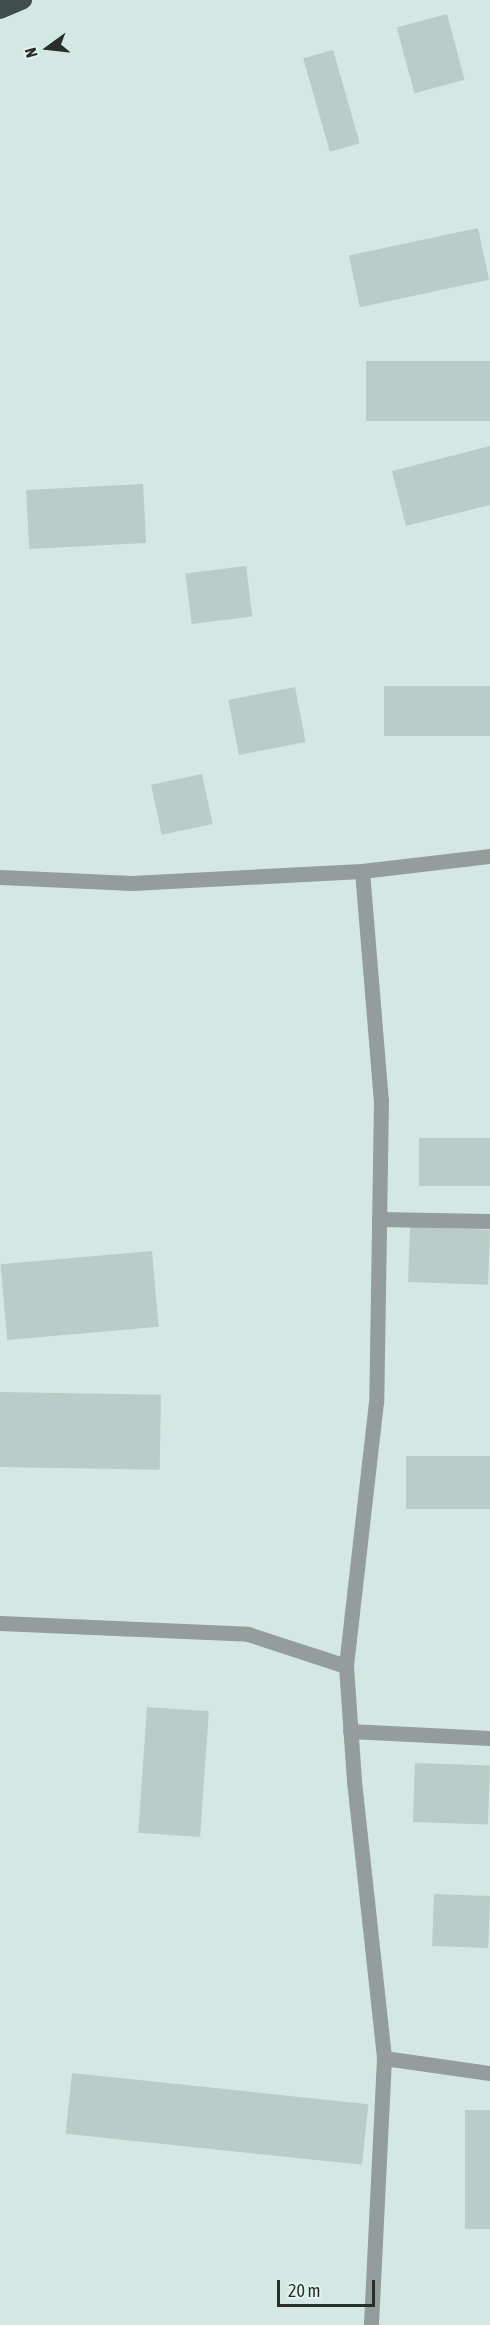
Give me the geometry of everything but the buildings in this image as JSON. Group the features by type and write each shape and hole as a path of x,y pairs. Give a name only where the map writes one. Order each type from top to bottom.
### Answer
{"highway":[{"path":"0,10 23,0"}],"street":[{"path":"0,877 132,883 362,872 490,856"},
{"path":"362,872 381,1100 376,1402 346,1666 350,1731 384,2058 371,2325"},
{"path":"379,1219 490,1221"},
{"path":"0,1623 248,1634 346,1666"},
{"path":"350,1731 490,1738"},
{"path":"384,2058 490,2073"}]}
